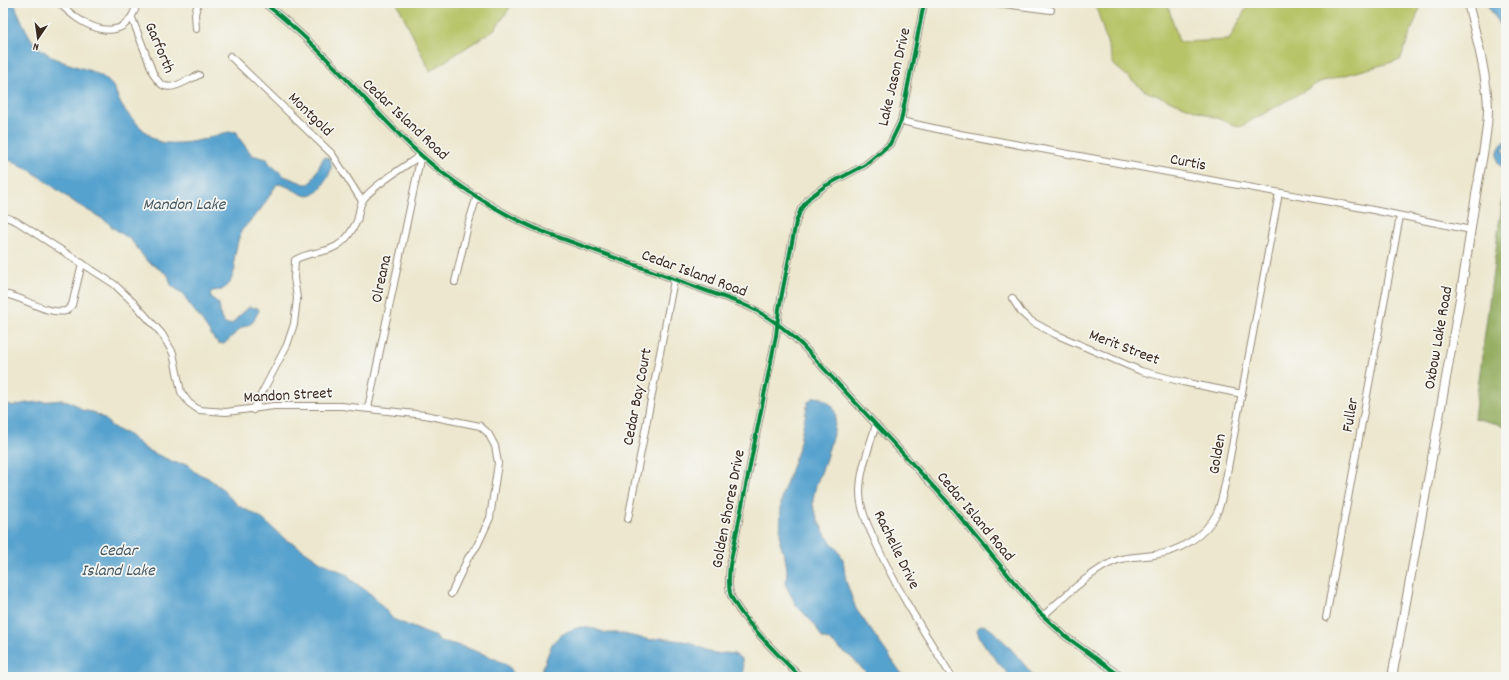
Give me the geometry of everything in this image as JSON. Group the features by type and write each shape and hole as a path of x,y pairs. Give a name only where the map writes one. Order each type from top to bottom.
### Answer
{"street":[{"name":"Garforth","path":"60,3 75,17 94,28 106,31 128,23 132,18"},
{"path":"132,18 135,13 137,3"},
{"path":"196,29 195,14 198,3"},
{"name":"Cedar Island Road","path":"264,3 296,30 421,155 502,213 528,226 752,308 777,322 802,345 946,499 1043,616 1065,636 1122,677"},
{"name":"Lake Jason Drive","path":"777,322 793,235 801,209 809,198 825,186 865,165 890,144 901,121 924,3"},
{"path":"996,3 1051,10"},
{"name":"Oxbow Lake Road","path":"1392,677 1420,531 1433,449 1467,262 1477,188 1485,145 1488,109 1487,89 1468,3"},
{"name":"Garforth","path":"132,18 153,73 157,81 162,86 175,86 198,75"},
{"name":"Montgold","path":"230,56 332,154 362,201"},
{"name":"Curtis","path":"901,121 1471,230"},
{"path":"253,410 287,345 294,324 297,298 294,278 295,260 302,256 328,250 340,244 349,235 356,221 362,201 372,190 421,155"},
{"name":"Olreana","path":"368,408 421,155"},
{"name":"Golden","path":"1043,616 1096,572 1117,560 1134,556 1154,555 1170,552 1183,546 1203,533 1217,513 1225,484 1279,193"},
{"path":"454,282 468,225 478,196"},
{"name":"Mandon Street","path":"3,216 16,221 114,284 162,334 173,353 180,392 188,403 199,410 226,412 253,410 274,406 341,406 425,415 480,426 488,433 495,446 498,463 490,518 477,546 468,558 451,594"},
{"name":"Fuller","path":"1326,618 1400,216"},
{"path":"3,294 52,310 66,310 72,304 82,263"},
{"name":"Cedar Bay Court","path":"628,519 674,280"},
{"name":"Merit Street","path":"1012,298 1014,304 1031,321 1055,334 1141,371 1183,382 1242,394"},
{"name":"Golden Shores Drive","path":"777,322 776,336 730,565 729,584 732,598 742,613 800,677"},
{"name":"Rachelle Drive","path":"876,424 861,479 860,493 863,509 873,537 886,565 952,677"}],"green space":[{"path":"397,3 513,3 495,29 430,71"},
{"path":"1095,3 1167,3 1179,42 1229,40 1249,3 1422,3 1400,60 1320,82 1240,127 1145,91 1114,65"},
{"path":"1506,171 1506,426 1474,418"}],"water":[{"name":"Mandon Lake","path":"3,3 14,3 29,36 42,50 60,61 97,74 107,80 114,87 123,108 145,131 160,142 186,142 224,133 237,132 239,138 252,155 267,159 270,164 284,176 305,184 309,184 312,181 324,157 330,160 331,168 329,175 320,189 314,194 308,196 303,195 285,186 277,184 261,209 241,231 234,259 235,269 230,283 222,290 212,291 210,296 219,304 221,318 225,324 232,324 249,307 258,308 259,311 252,323 241,328 224,344 218,343 214,339 184,295 171,285 168,275 146,260 131,240 106,221 77,204 30,170 3,157"},
{"path":"1486,3 1498,3 1506,12 1506,34"},
{"path":"1506,140 1506,145 1503,150 1506,155 1506,166 1501,166 1498,164 1497,157 1499,148"},
{"path":"814,397 822,398 830,404 836,415 834,431 824,465 816,485 813,505 826,536 843,559 846,581 856,609 904,677 870,677 852,658 828,640 822,638 815,625 796,605 786,586 787,569 780,543 782,495 798,451 808,402"},
{"name":"Cedar Island Lake","path":"62,400 78,406 82,410 97,414 106,420 110,425 121,432 126,433 147,450 176,463 188,464 193,471 208,478 225,491 226,494 239,506 260,517 286,540 321,562 348,575 350,579 372,595 393,619 438,638 439,641 465,647 502,662 509,667 514,677 3,677 3,404 7,403 12,406"},
{"path":"983,625 1002,640 1034,677 1011,677 981,639 977,628"},
{"path":"581,627 595,629 606,633 619,633 650,640 661,638 689,642 714,654 734,654 742,659 744,677 539,677 552,644 565,633"}],"cycle path":[{"path":"264,3 322,54 412,147 441,172 474,195 527,225 740,303 758,311 781,326 802,345 945,499 1039,612 1065,636 1122,677"},
{"path":"800,677 750,625 734,602 729,590 730,565 776,336 779,309 796,222 801,209 809,198 825,186 865,165 890,144 901,121 924,3"}]}
